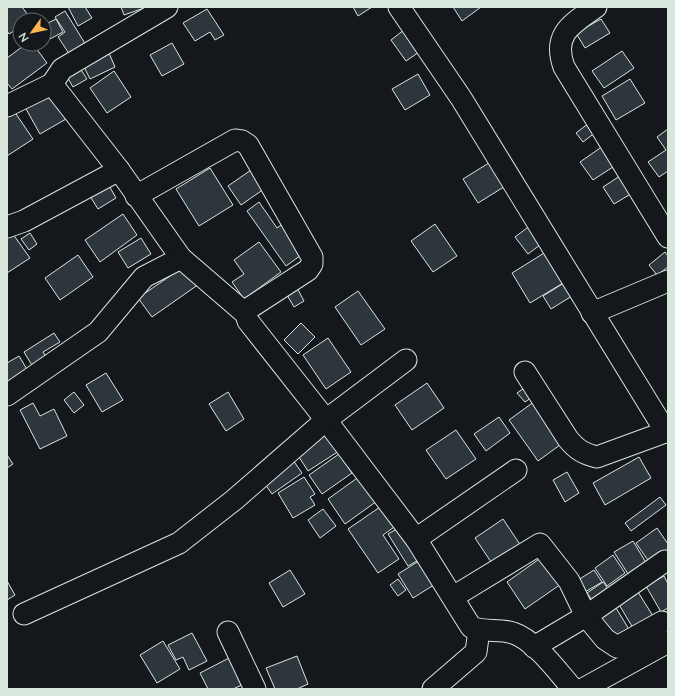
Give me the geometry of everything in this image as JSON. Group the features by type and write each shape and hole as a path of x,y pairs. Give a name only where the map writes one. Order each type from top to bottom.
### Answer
{"street":[{"path":"7,106 52,84 62,69 167,7"},
{"path":"399,7 461,98 592,313 667,431 597,457 587,454 576,449 572,444 525,372"},
{"path":"596,7 570,25 560,44 559,54 564,67 668,237"},
{"path":"52,84 119,170 181,258 246,314 248,321 326,420 416,539 471,627 479,630 512,632 524,637 573,689"},
{"path":"136,196 235,140 242,141 248,145 312,257 312,264 308,270 248,309 246,314"},
{"path":"7,227 24,221 119,170"},
{"path":"7,395 98,332 144,277 181,258"},
{"path":"592,313 668,281"},
{"path":"24,614 179,544 229,504 326,420 406,360"},
{"path":"416,539 516,470"},
{"path":"453,597 540,544 569,581 586,616 605,638 617,647 662,622"},
{"path":"534,647 586,616 665,561"},
{"path":"433,689 476,652 479,630"},
{"path":"228,632 255,689"},
{"path":"583,689 668,642"}],"building":[{"path":"7,7 22,7 26,12 12,12 12,32 9,34 7,31"},
{"path":"68,7 85,7 92,18 78,26"},
{"path":"121,7 147,7 124,15"},
{"path":"353,7 372,7 358,16"},
{"path":"453,7 481,7 462,21"},
{"path":"207,9 224,35 215,40 210,32 195,41 183,23"},
{"path":"65,11 86,45 70,55 58,37 65,32 55,17"},
{"path":"56,19 63,32 52,38 52,21"},
{"path":"601,19 610,33 585,48 576,33"},
{"path":"409,26 425,48 406,61 391,40"},
{"path":"172,43 184,64 162,76 150,55"},
{"path":"622,51 634,68 604,88 592,71"},
{"path":"15,52 39,52 47,63 12,89 7,83 7,58"},
{"path":"109,53 115,67 90,79 84,67"},
{"path":"76,62 87,79 73,87 63,70"},
{"path":"114,71 131,97 107,113 90,88"},
{"path":"418,74 430,95 405,110 392,89"},
{"path":"630,79 645,103 616,120 602,96"},
{"path":"50,92 66,119 40,134 25,107"},
{"path":"12,108 33,139 7,156 7,111"},
{"path":"593,120 600,129 583,142 576,133"},
{"path":"668,129 668,171 659,177 648,162 666,150 657,137"},
{"path":"603,146 616,165 593,180 580,162"},
{"path":"492,161 507,185 478,203 463,179"},
{"path":"210,168 233,205 199,226 176,189"},
{"path":"251,170 264,189 241,205 228,186"},
{"path":"623,174 634,192 614,204 603,187"},
{"path":"107,182 116,198 98,209 88,193"},
{"path":"259,202 277,228 284,223 304,253 286,266 247,211"},
{"path":"123,214 137,235 100,262 85,240"},
{"path":"435,224 457,256 433,272 411,241"},
{"path":"531,225 544,242 528,254 515,237"},
{"path":"10,230 30,258 7,273 7,232"},
{"path":"30,233 37,244 29,250 21,239"},
{"path":"141,238 151,254 128,268 118,252"},
{"path":"259,242 281,272 244,299 232,282 244,274 234,260"},
{"path":"549,250 568,280 530,303 512,273"},
{"path":"665,252 668,256 668,267 657,275 649,265"},
{"path":"78,255 93,277 60,300 45,278"},
{"path":"186,265 199,284 152,317 138,298"},
{"path":"564,283 572,296 551,309 543,296"},
{"path":"297,288 304,301 294,307 287,295"},
{"path":"358,291 385,329 361,345 335,307"},
{"path":"301,323 315,337 298,354 284,340"},
{"path":"54,333 60,342 43,352 47,359 33,367 24,352"},
{"path":"328,338 351,372 326,389 303,355"},
{"path":"19,356 28,371 7,383 7,363"},
{"path":"106,373 123,400 102,412 86,385"},
{"path":"536,380 543,390 525,402 517,393"},
{"path":"427,383 444,408 412,430 395,405"},
{"path":"74,392 84,405 74,413 64,400"},
{"path":"228,392 244,419 226,431 209,404"},
{"path":"546,393 575,434 538,461 509,420"},
{"path":"33,403 40,416 54,409 67,436 40,449 20,410"},
{"path":"499,417 510,433 486,451 474,434"},
{"path":"456,430 476,459 446,479 426,450"},
{"path":"327,432 339,451 308,471 290,443"},
{"path":"288,453 302,473 272,494 258,474"},
{"path":"339,454 352,473 322,494 309,475"},
{"path":"7,455 13,464 7,468"},
{"path":"639,457 651,478 605,505 593,483"},
{"path":"567,472 579,493 565,502 553,480"},
{"path":"360,476 377,501 345,524 328,499"},
{"path":"304,477 315,494 310,497 315,505 293,518 278,493"},
{"path":"660,497 666,505 631,531 625,523"},
{"path":"383,505 397,525 383,535 399,559 378,573 348,529"},
{"path":"323,509 336,526 320,538 308,520"},
{"path":"503,519 521,546 493,565 475,538"},
{"path":"402,526 422,558 408,566 388,534"},
{"path":"657,528 668,544 668,555 652,566 636,543"},
{"path":"633,541 648,566 630,577 614,552"},
{"path":"613,555 625,573 607,586 595,568"},
{"path":"542,557 561,584 525,609 507,582"},
{"path":"422,559 437,583 413,598 398,574"},
{"path":"290,570 305,594 283,607 269,583"},
{"path":"594,570 602,582 585,592 578,580"},
{"path":"664,576 668,584 668,608 661,612 646,586"},
{"path":"398,579 406,590 398,596 390,585"},
{"path":"7,581 15,595 7,600"},
{"path":"603,582 613,595 597,607 587,593"},
{"path":"638,592 653,616 633,628 618,603"},
{"path":"613,603 630,631 613,641 597,613"},
{"path":"192,633 207,661 189,670 183,657 176,660 168,645"},
{"path":"163,641 180,669 157,683 140,655"},
{"path":"297,656 308,684 297,689 275,689 266,668"},
{"path":"231,657 244,684 233,689 208,689 200,673"}]}
